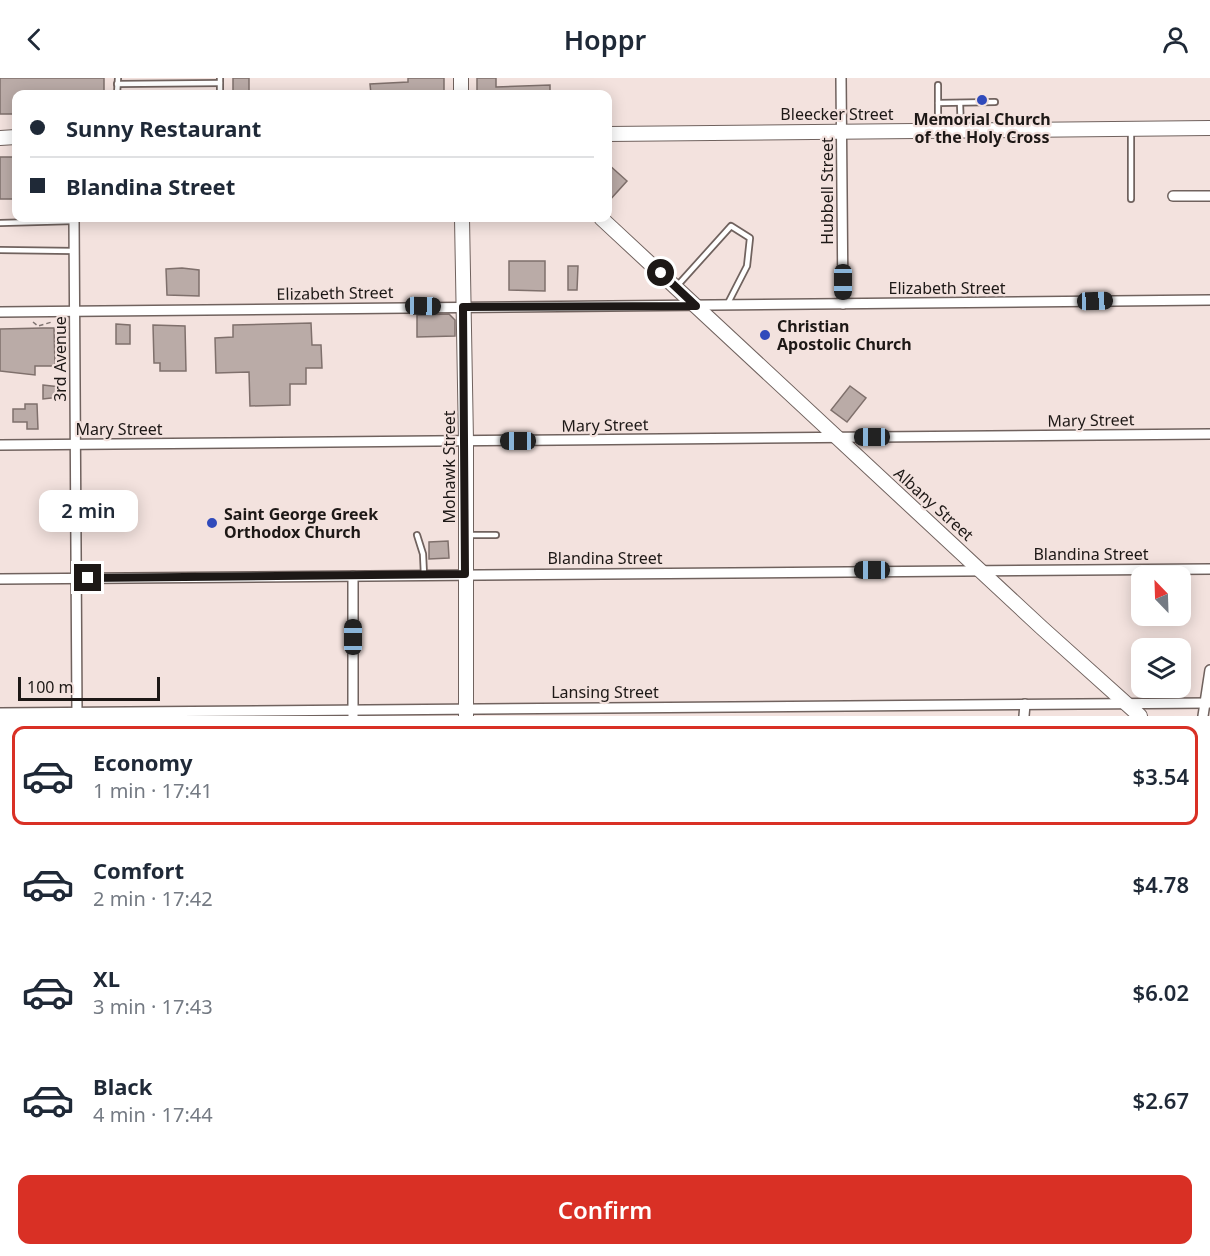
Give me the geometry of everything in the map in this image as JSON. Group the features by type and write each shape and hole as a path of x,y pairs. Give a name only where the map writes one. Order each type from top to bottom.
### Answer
{"street":[{"name":"Hubbell Street","path":"841,78 843,304"},
{"name":"Bleecker Street","path":"612,134 1210,128"},
{"path":"1173,196 1210,196"},
{"name":"3rd Avenue","path":"74,222 77,714"},
{"name":"Mohawk Street","path":"462,222 466,441 466,712"},
{"name":"Albany Street","path":"605,222 1140,716"},
{"name":"Elizabeth Street","path":"0,312 1210,300"},
{"name":"Mary Street","path":"0,445 1210,434"},
{"name":"Blandina Street","path":"0,579 1210,569"},
{"path":"353,712 354,576"},
{"path":"1203,716 1208,703 1210,670"},
{"name":"Lansing Street","path":"0,713 466,712 1208,703"},
{"path":"1024,716 1025,704"}],"lane":[{"path":"117,81 220,80"},
{"path":"938,85 938,130"},
{"path":"938,103 995,102"},
{"path":"960,103 961,130"},
{"path":"1131,129 1131,199"},
{"path":"0,223 18,222"},
{"path":"676,287 731,226 750,238 747,266 728,305"},
{"path":"0,250 75,251"},
{"path":"466,535 496,535"},
{"path":"417,536 423,554 424,575"}],"path":[{"path":"33,322 38,326 48,326 53,322"}],"building":[{"path":"0,78 104,78 104,90 12,90 12,114 0,114"},
{"path":"233,78 249,78 249,90 233,90"},
{"path":"408,78 444,78 444,90 371,90 370,84 408,82"},
{"path":"477,78 496,78 496,87 550,85 550,90 477,90"},
{"path":"0,157 12,157 12,199 0,199"},
{"path":"612,168 627,181 612,198"},
{"path":"509,261 545,261 545,291 509,290"},
{"path":"568,266 578,266 577,290 568,290"},
{"path":"166,269 199,270 199,296 167,295"},
{"path":"449,314 455,320 455,336 417,337 417,315"},
{"path":"311,323 312,345 321,345 322,368 306,368 306,384 290,384 290,405 250,406 249,372 216,373 215,338 233,337 233,325"},
{"path":"116,324 130,325 130,344 116,344"},
{"path":"153,325 185,326 186,371 160,371 160,363 154,363"},
{"path":"54,328 55,366 35,366 35,375 0,371 0,329"},
{"path":"43,385 60,387 60,397 43,399"},
{"path":"850,386 866,398 847,422 831,410"},
{"path":"25,404 37,404 38,429 27,429 27,422 13,422 13,409 25,409"},
{"path":"448,541 449,558 429,559 429,542"}],"place":[{"name":"Memorial Church of the Holy Cross","path":"982,100"},
{"name":"Christian Apostolic Church","path":"765,335"},
{"name":"Saint George Greek Orthodox Church","path":"212,523"}],"route":[{"path":"88,578 465,574 466,441 463,307 696,306 661,273"}]}
